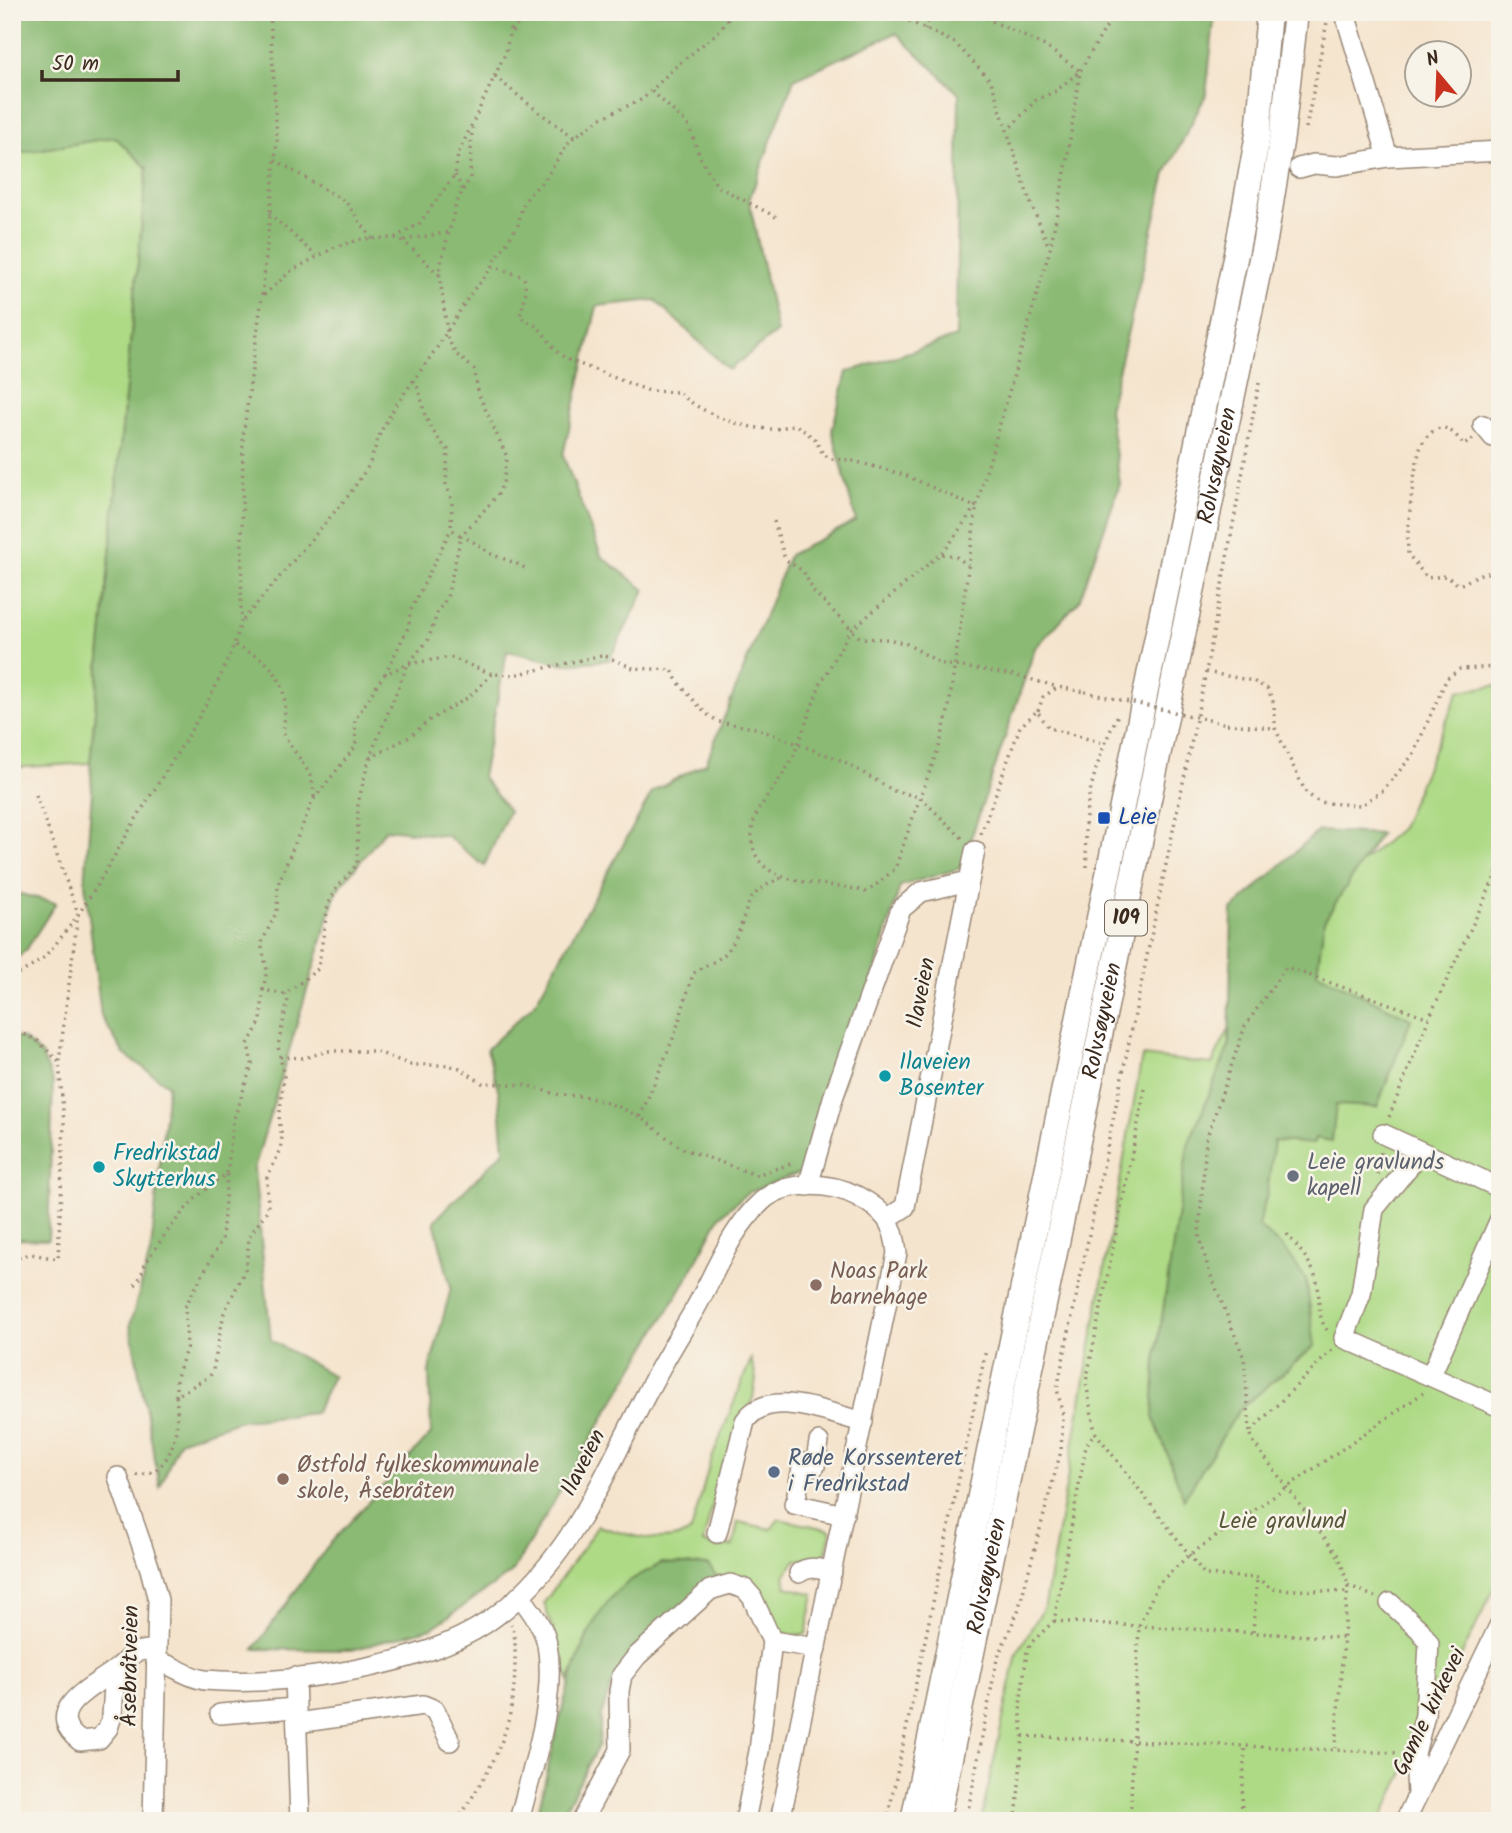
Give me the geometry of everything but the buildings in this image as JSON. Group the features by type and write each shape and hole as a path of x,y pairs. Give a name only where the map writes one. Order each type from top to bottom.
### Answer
{"main road":[{"name":"Rolvsøyveien","path":"913,1821 1239,239 1258,135 1269,12"},
{"name":"Rolvsøyveien","path":"937,1821 1265,240 1282,136 1296,12"}],"street":[{"path":"1348,12 1346,17 1388,157"},
{"path":"1299,168 1314,164 1337,166 1388,157 1500,152"},
{"name":"Ilaveien","path":"156,1655 202,1680 295,1677 377,1665 419,1655 466,1636 521,1597 583,1518 657,1374 741,1224 774,1193 808,1186 856,1195 888,1219 905,1207 975,851"},
{"path":"808,1186 833,1098 901,909 921,892 969,881"},
{"path":"1383,1134 1500,1188"},
{"path":"1421,1152 1374,1209 1361,1294 1344,1338 1500,1407"},
{"path":"780,1821 897,1253 895,1232 888,1219"},
{"path":"1436,1378 1500,1219"},
{"path":"717,1533 745,1421 751,1412 760,1407 783,1403 863,1422"},
{"path":"819,1442 815,1465 803,1463 795,1499 844,1515"},
{"name":"Åsebråtveien","path":"126,1476 158,1600 153,1821"},
{"path":"799,1573 814,1568 832,1572"},
{"path":"582,1821 620,1750 619,1691 622,1675 637,1656 710,1590 730,1584 745,1589 752,1597 772,1641 759,1751 745,1821"},
{"path":"519,1821 541,1735 548,1673 547,1643 535,1616 521,1597"},
{"path":"1390,1603 1420,1630 1429,1643 1425,1715 1415,1754 1417,1796"},
{"name":"Gamle kirkevei","path":"1405,1821 1500,1624"},
{"path":"772,1641 816,1648"},
{"path":"115,1671 133,1652 156,1655"},
{"path":"295,1677 300,1821"},
{"path":"220,1714 296,1716 423,1705 435,1710 450,1741"}],"path":[{"path":"12,976 28,970 43,958 78,914 208,701 235,645 241,622 243,437 262,296 275,160 277,120 270,12"},
{"path":"511,34 513,12"},
{"path":"394,238 419,223 455,176 458,154 495,76 511,34 526,12"},
{"path":"241,622 349,495 369,465 381,432 413,380 518,225 522,207 529,195 545,179 574,137 603,117 635,105 718,32 734,12"},
{"path":"890,12 945,37 965,50 991,81 1009,129 1029,199 1050,249"},
{"path":"925,30 932,12"},
{"path":"973,12 1045,46 1080,71"},
{"path":"1009,129 1036,100 1056,91 1080,71 1115,12"},
{"path":"1299,168 1331,12"},
{"path":"976,505 940,554 852,629 820,685 792,760 758,812 751,835 754,854 760,863 784,877 821,885 870,890 895,869 940,744 949,707 952,667 976,505 1050,249 1066,167 1080,71"},
{"path":"495,76 531,109 546,114 574,137"},
{"path":"652,91 688,125 700,157 717,186 775,217"},
{"path":"285,995 318,968 328,905 337,888 357,864 358,803 369,760 408,664 428,640 438,611 447,598 455,553 461,536 497,496 503,483 507,457 478,395 474,369 453,350 447,331 439,274 463,190 470,178 472,124"},
{"path":"275,160 346,202 373,240"},
{"path":"455,176 463,190"},
{"path":"269,213 316,256"},
{"path":"262,296 291,271 316,256 354,240 401,240 450,232"},
{"path":"401,240 421,261 439,274"},
{"path":"492,266 524,277 526,291 520,317 538,327 559,354 569,360 649,391 679,392 688,403 733,422 774,429 796,425 815,439 823,454 831,459 850,460 905,475 976,505"},
{"path":"966,1821 997,1659 1018,1611 1061,1451 1063,1415 1057,1389 1206,672 1261,372"},
{"path":"126,1476 152,1473 166,1460 175,1430 176,1380 187,1346 185,1307 222,1239 233,1122 252,1064 248,1044 261,1021 263,990 268,970 261,944 262,937 277,911 278,884 313,800 356,746 355,720 384,674 409,625 410,612 451,529 452,501 446,484 449,450 437,438 424,413 423,394 413,380"},
{"path":"1490,430 1464,445 1451,431 1443,428 1433,431 1423,443 1407,546 1411,561 1427,578 1443,576 1459,585 1482,573 1494,573 1500,568"},
{"path":"774,521 785,559 803,571 814,592 852,629 868,640 888,639 907,644 929,659 952,667 1015,675 1227,724 1275,728"},
{"path":"451,529 461,536 477,541 490,553 508,558 525,568"},
{"path":"940,554 955,556 968,565"},
{"path":"1494,573 1500,578"},
{"path":"235,645 263,660 284,688 286,714 283,732 302,757 314,782 313,800"},
{"path":"384,674 408,664 450,657 492,674 514,675 603,654 633,667 672,670 677,681 705,713 719,722 755,728 798,744 843,761 894,791 920,797 975,851 1020,727 1037,711 1043,697 1058,687"},
{"path":"1206,672 1253,681 1268,689 1274,704 1275,728 1305,791 1315,800 1361,805 1382,791 1413,755 1447,678 1460,669 1500,667"},
{"path":"369,760 469,697 492,674"},
{"path":"1037,711 1049,728 1103,743"},
{"path":"12,1259 31,1254 58,1259 64,1124 59,1062 78,914 36,795"},
{"path":"1374,1209 1383,1134 1429,1018 1500,866"},
{"path":"640,1117 675,1034 693,974 719,959 730,948 755,891 784,877"},
{"path":"1335,1748 1348,1585 1339,1558 1254,1443 1250,1432 1244,1358 1208,1268 1199,1234 1206,1140 1245,1026 1286,967 1429,1018"},
{"path":"176,1396 210,1376 213,1370 224,1313 246,1268 249,1237 267,1211 267,1177 278,1157 282,1137 279,1120 284,1077 278,1044 288,999 285,995 263,990"},
{"path":"12,1028 38,1041 59,1062"},
{"path":"280,1057 304,1058 328,1051 380,1052 411,1065 432,1063 460,1068 482,1083 526,1085 555,1094 587,1097 640,1117 681,1149 756,1175 819,1153"},
{"path":"1145,1089 1086,1382 1095,1432 1205,1575 1257,1578 1272,1589 1346,1592"},
{"path":"135,1285 145,1263 168,1231 204,1190 227,1174"},
{"path":"1250,1432 1344,1338 1328,1331 1321,1322 1318,1285 1308,1261 1287,1234"},
{"path":"1130,1821 1139,1626 1158,1584 1188,1556 1436,1378"},
{"path":"1016,1821 1023,1736 1020,1704 1027,1652 1031,1643 1054,1621 1086,1446 1095,1432"},
{"path":"1252,1633 1257,1578"},
{"path":"1348,1585 1390,1603"},
{"path":"457,1821 499,1755 509,1725 515,1642 513,1628 502,1612"},
{"path":"1054,1621 1344,1638"},
{"path":"1023,1736 1335,1748 1415,1754"},
{"path":"1241,1821 1245,1745"},
{"path":"394,1821 404,1815"}],"green space":[{"path":"12,12 1215,12 1206,95 1166,173 1109,409 1120,484 1079,601 1035,648 961,868 900,886 818,1166 747,1193 720,1216 689,1275 512,1572 432,1628 352,1650 254,1649 327,1547 431,1434 429,1371 451,1288 434,1221 504,1151 499,1093 487,1049 535,1003 653,791 706,763 789,555 856,521 832,430 847,372 956,337 959,94 896,33 794,79 749,200 777,332 729,370 655,300 597,306 563,455 601,556 645,590 609,660 564,664 507,651 482,777 509,811 484,866 447,836 386,829 336,892 254,1169 271,1340 333,1376 315,1413 241,1420 179,1441 160,1487 130,1325 151,1250 168,1085 124,1054 101,1016 85,883 92,791 90,763 147,168 115,137 12,154"},
{"path":"115,137 147,167 90,763 12,768 12,454 20,454 12,408 12,154"},
{"name":"Leie gravlund","path":"1500,685 1500,1577 1380,1821 981,1821 1017,1653 1045,1605 1142,1056 1212,1064 1273,940 1401,828 1459,691"},
{"path":"1318,831 1380,834 1324,921 1317,973 1411,1019 1377,1107 1336,1105 1332,1141 1315,1138 1314,1144 1274,1141 1267,1194 1258,1226 1283,1248 1306,1279 1315,1346 1239,1410 1184,1499 1153,1416 1156,1357 1188,1145 1229,1046 1232,910"},
{"path":"12,892 56,903 26,950 12,962"},
{"path":"12,1036 23,1039 42,1055 53,1082 48,1240 12,1239"},
{"path":"751,1359 756,1379 753,1398 720,1476 703,1543 718,1548 733,1546 738,1522 771,1529 779,1519 831,1532 823,1564 814,1559 796,1560 785,1574 786,1587 814,1594 806,1634 785,1633 776,1628 744,1584 589,1631 569,1681 544,1603 598,1526 633,1536 657,1539 668,1539 691,1532 709,1466"},
{"path":"662,1563 708,1565 721,1581 611,1686 601,1716 599,1744 559,1821 536,1821 566,1694 590,1630 606,1605 624,1585"}],"place":[{"name":"Leie","path":"1104,818"},
{"name":"Ilaveien Bosenter","path":"885,1076"},
{"name":"Fredrikstad Skytterhus","path":"99,1167"},
{"name":"Leie gravlunds kapell","path":"1293,1176"},
{"name":"Noas Park barnehage","path":"816,1285"},
{"name":"Røde Korssenteret i Fredrikstad","path":"774,1472"},
{"name":"Østfold fylkeskommunale skole, Åsebråten","path":"283,1479"}]}
